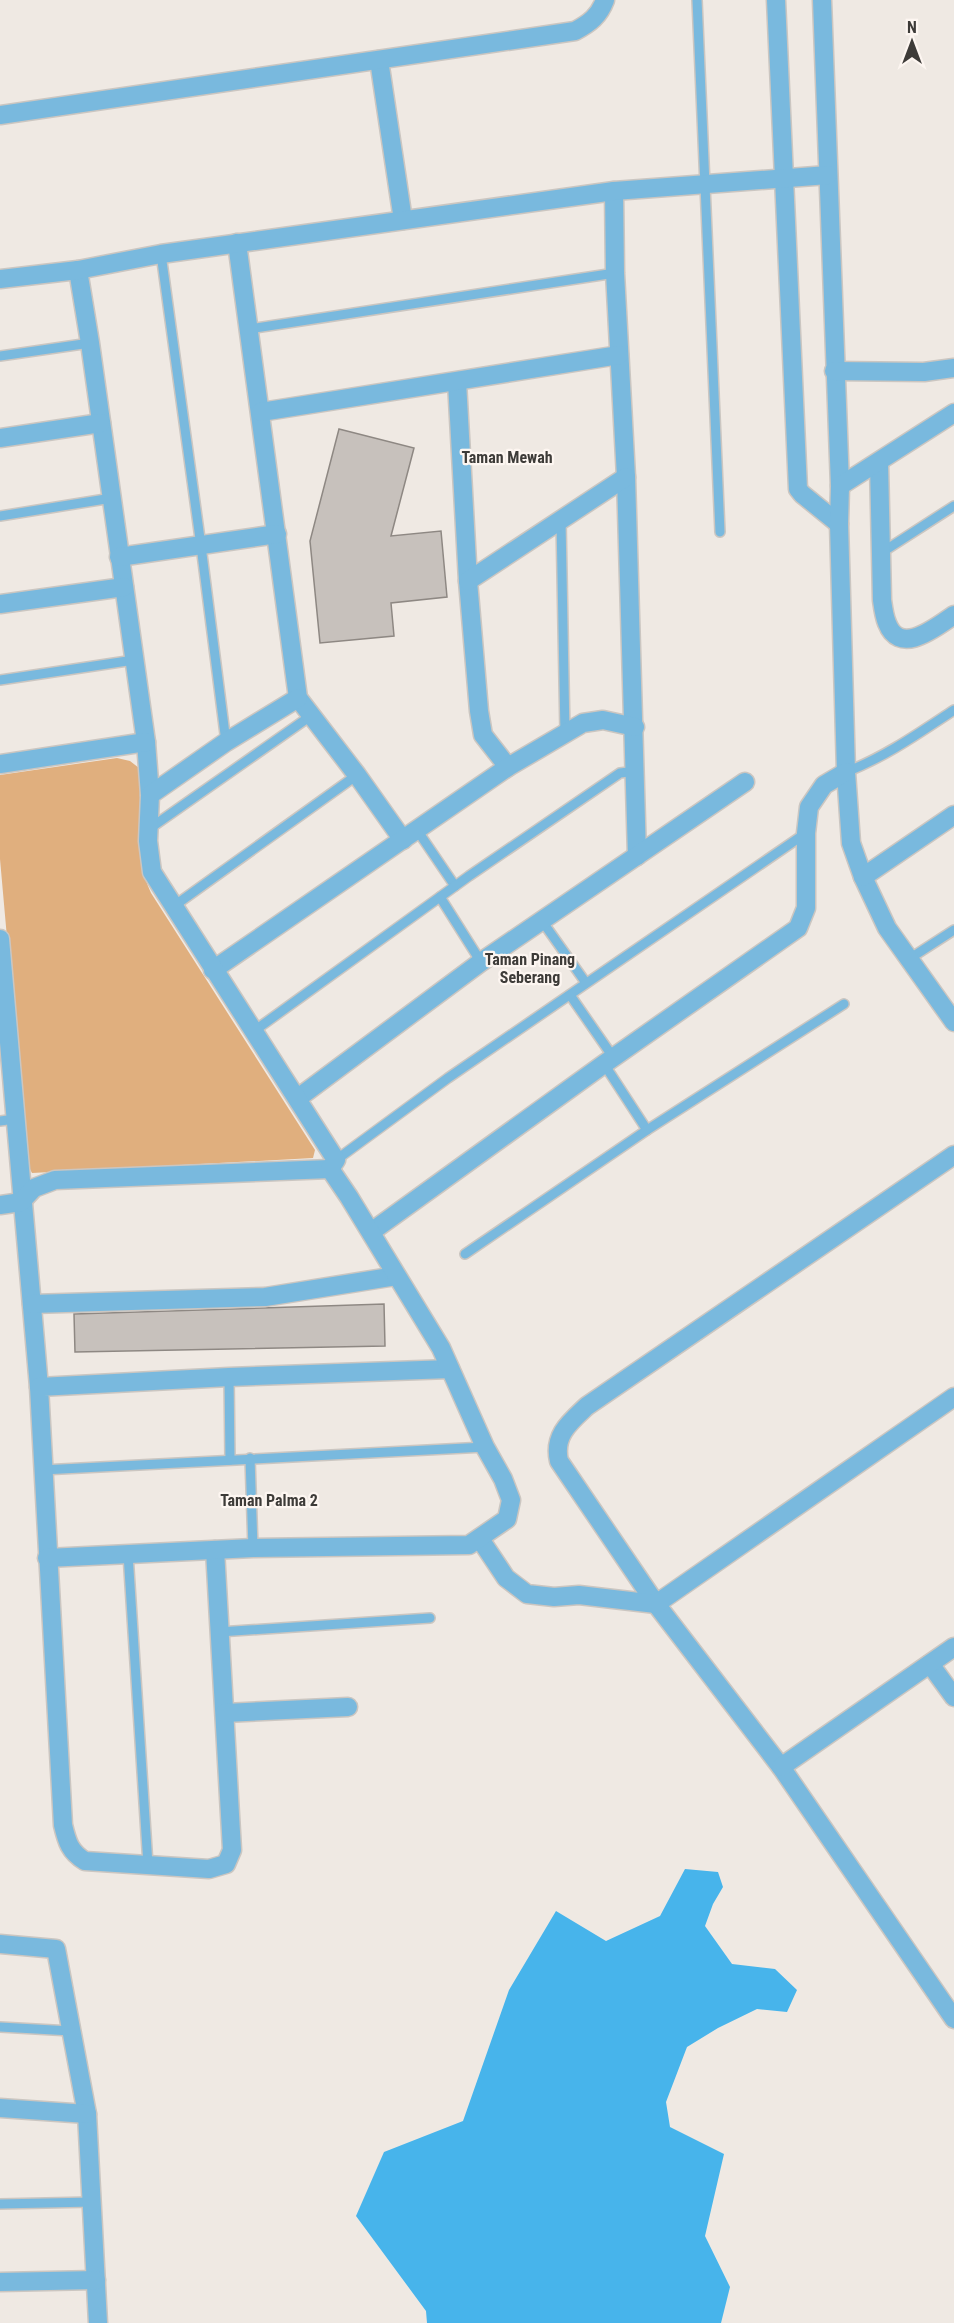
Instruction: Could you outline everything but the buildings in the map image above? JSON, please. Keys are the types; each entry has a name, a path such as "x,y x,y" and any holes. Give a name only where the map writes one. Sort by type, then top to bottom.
{"street":[{"path":"0,115 575,31 590,23 601,11 605,0"},
{"path":"776,0 798,489 838,524"},
{"path":"822,0 840,486 838,524 846,772 851,843 862,877 887,928 954,1022"},
{"path":"379,60 403,220"},
{"path":"0,279 78,270 161,254 614,191 828,175"},
{"path":"614,191 615,273 626,477 637,771 638,856"},
{"path":"237,243 298,698 357,775 410,835"},
{"path":"46,1558 253,1548 469,1545 507,1520 511,1500 441,1348 396,1276 298,1098 213,970 152,872 146,742 78,270"},
{"path":"261,412 619,355"},
{"path":"834,371 924,372 954,368"},
{"path":"457,382 468,581 483,735 508,767"},
{"path":"840,486 954,413"},
{"path":"0,438 101,423"},
{"path":"879,463 882,600 886,622 892,633 904,639 913,639 927,633 954,615"},
{"path":"468,581 626,477"},
{"path":"119,557 276,534"},
{"path":"0,604 124,587"},
{"path":"150,795 226,742 298,698"},
{"path":"213,970 508,767 583,723 603,720 635,727"},
{"path":"0,764 146,742"},
{"path":"371,1232 609,1060 798,928 806,908 808,891 806,833 809,807 824,785 846,772"},
{"path":"298,1098 481,962 745,782"},
{"path":"862,877 954,815"},
{"path":"0,940 7,1120 21,1202 39,1387 46,1558 63,1825 68,1844 75,1854 85,1861 210,1869 226,1864 232,1850 215,1550"},
{"path":"954,1155 587,1406 567,1424 558,1438 557,1451 559,1461 656,1604 781,1767 954,2019"},
{"path":"0,1205 21,1202 34,1188 55,1180 333,1165"},
{"path":"32,1304 264,1297 396,1276"},
{"path":"39,1387 450,1369"},
{"path":"480,1539 507,1578 527,1594 554,1597 579,1595 656,1604 954,1396"},
{"path":"781,1767 954,1647"},
{"path":"930,1664 954,1697"},
{"path":"225,1713 348,1707"},
{"path":"0,1944 56,1949 87,2114 98,2323"},
{"path":"0,2108 87,2114"},
{"path":"0,2282 96,2280"}],"lane":[{"path":"697,0 720,532"},
{"path":"161,254 226,742"},
{"path":"249,329 615,273"},
{"path":"0,356 90,343"},
{"path":"0,516 112,498"},
{"path":"881,553 954,506"},
{"path":"561,520 565,734"},
{"path":"0,680 134,660"},
{"path":"846,772 868,764 895,749 954,710"},
{"path":"149,830 312,716"},
{"path":"254,1032 455,886 620,773 637,771"},
{"path":"174,906 357,775"},
{"path":"333,1165 448,1078 806,833"},
{"path":"410,835 455,886"},
{"path":"440,897 481,962"},
{"path":"542,921 585,983"},
{"path":"909,959 954,930"},
{"path":"570,995 647,1130"},
{"path":"465,1254 647,1130 844,1004"},
{"path":"230,1377 230,1460"},
{"path":"42,1470 485,1447"},
{"path":"250,1458 253,1548"},
{"path":"128,1554 148,1865"},
{"path":"219,1632 430,1618"},
{"path":"0,2027 71,2031"},
{"path":"0,2204 92,2202"}],"shaded area":[{"path":"117,758 130,761 139,768 141,860 151,893 315,1150 313,1158 32,1173 27,1163 0,859 0,775"}],"water":[{"path":"685,1869 718,1872 723,1887 713,1904 705,1926 732,1964 775,1969 797,1990 787,2012 757,2009 718,2028 687,2047 666,2102 670,2127 724,2154 705,2236 730,2287 721,2323 427,2323 426,2311 356,2216 384,2152 463,2121 509,1990 556,1911 606,1941 660,1916"}],"district":[{"name":"Taman Mewah","path":"507,457"},
{"name":"Taman Pinang Seberang","path":"530,968"},
{"name":"Taman Palma 2","path":"269,1500"}]}
